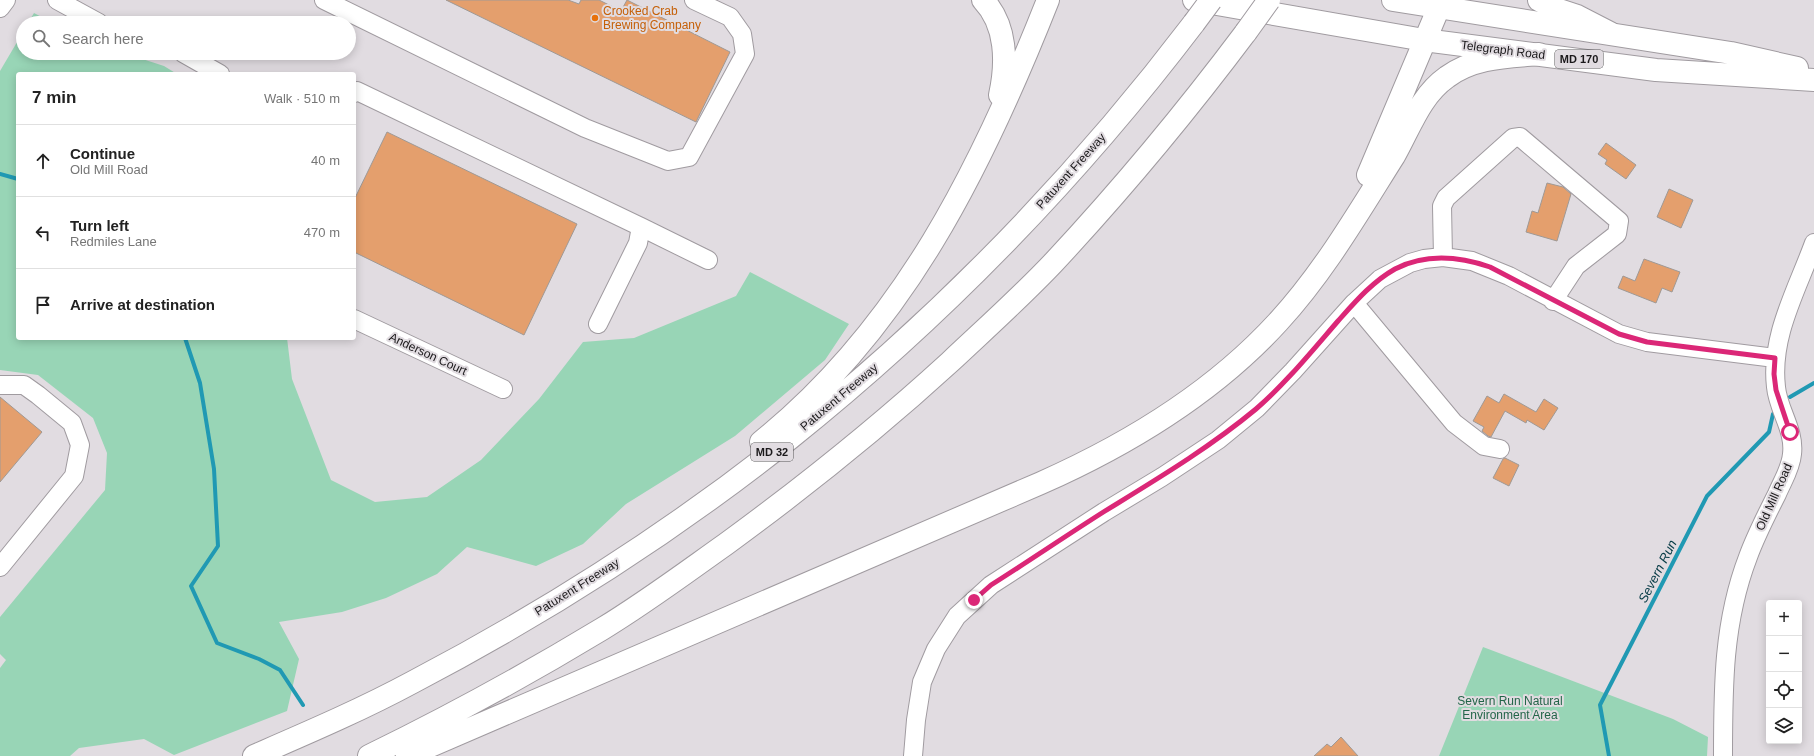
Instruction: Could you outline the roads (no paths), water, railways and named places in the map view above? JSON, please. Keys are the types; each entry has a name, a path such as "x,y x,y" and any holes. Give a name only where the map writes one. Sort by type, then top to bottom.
{"main road":[{"path":"983,0 997,22 1003,40 1005,58 1004,76 985,146"},
{"path":"578,587 647,536 779,427 826,382 868,336 902,291 928,252 950,213 985,146 1024,61 1048,0"},
{"name":"Telegraph Road","path":"1194,0 1424,40 1656,70 1814,80"},
{"name":"Patuxent Freeway","path":"254,756 411,684 490,640 578,587 651,540 783,443 888,354 958,290 1016,231 1074,169 1166,60 1211,0"},
{"path":"369,756 430,726 515,680 605,627 683,575 823,471 913,396 992,323 1052,264 1110,200 1175,124 1269,0"},
{"name":"MD 170","path":"1393,0 1440,4 1732,53 1814,72"},
{"path":"1539,0 1553,8 1577,16 1610,33"},
{"path":"1330,258 1380,148 1440,4"},
{"path":"407,756 1083,464 1164,418 1209,386 1250,351 1307,290 1330,258 1395,154 1420,106 1435,86 1448,76 1467,65 1487,59 1539,54"}],"street":[{"path":"0,8 6,0"},
{"path":"324,0 348,6 585,128 668,161 689,157 746,54 742,34 730,17 694,0"},
{"path":"63,2 87,16"},
{"path":"195,60 216,72"},
{"path":"356,91 708,260"},
{"path":"1442,257 1442,206 1446,198 1513,138 1520,137 1619,221 1617,234 1576,266 1553,300"},
{"path":"598,324 638,243 640,232 639,226"},
{"name":"Old Mill Road","path":"1723,756 1724,667 1727,635 1735,597 1748,557 1784,478 1792,454 1790,432 1776,390 1774,374 1775,358 1788,309 1814,243"},
{"path":"913,756 916,720 922,682 936,649 944,634 957,616 991,585 1218,440 1257,408 1293,371 1354,303 1380,279 1410,262 1442,257 1472,261 1490,267 1619,334 1647,342 1775,358"},
{"path":"1354,303 1454,423 1484,446 1500,450"},
{"name":"Anderson Court","path":"356,320 503,389"},
{"path":"0,385 24,385 38,395 72,423 80,445 74,476 0,567"}],"waterway":[{"path":"0,174 16,178"},
{"path":"186,340 200,383 214,469 218,546 191,586 217,643 259,659 280,670 303,705"},
{"name":"Severn Run","path":"1790,397 1814,383"},
{"name":"Severn Run","path":"1609,756 1600,705 1707,496 1769,432 1773,414"}],"place":[{"name":"Crooked Crab Brewing Company","path":"595,18"}],"park label":[{"name":"Severn Run Natural Environment Area","path":"1510,708"}]}
